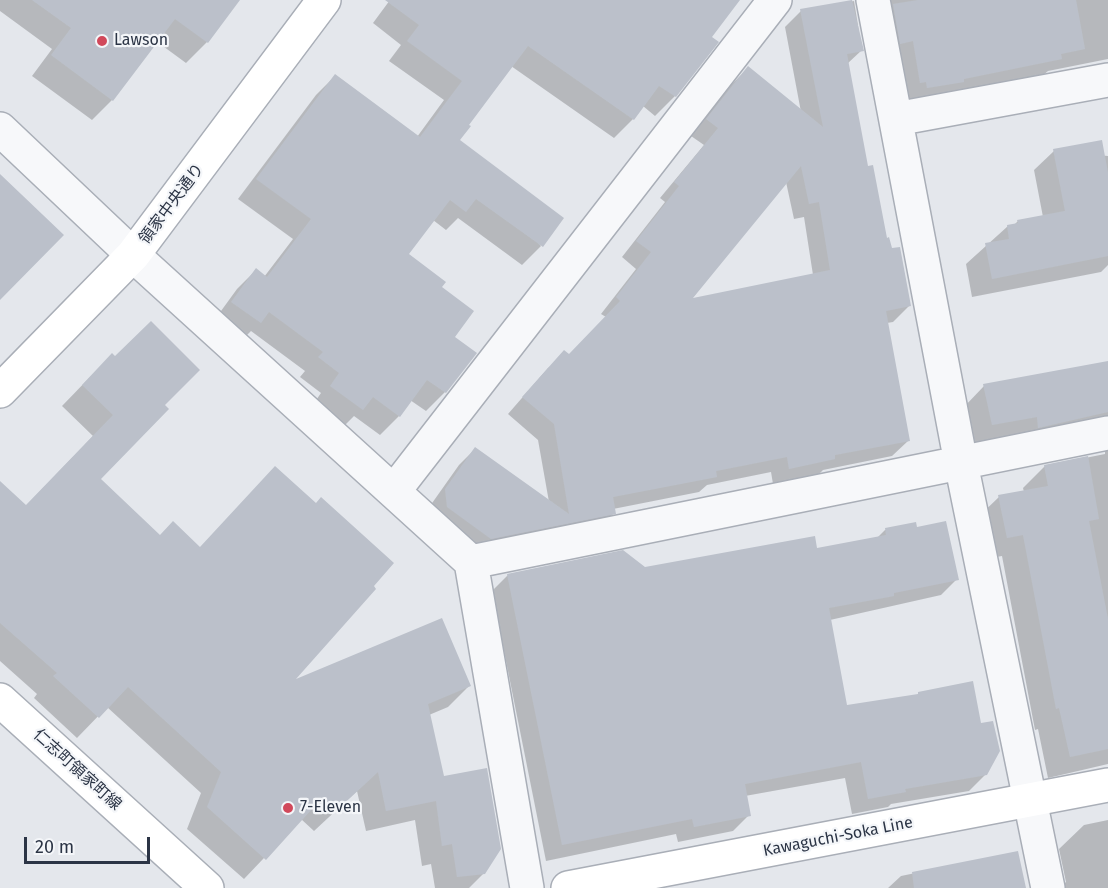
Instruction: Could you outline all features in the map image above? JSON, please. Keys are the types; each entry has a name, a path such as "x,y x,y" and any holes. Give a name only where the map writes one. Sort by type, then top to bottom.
{"street":[{"name":"領家中央通り","path":"0,391 134,255 324,0"},
{"path":"394,491 775,0"},
{"path":"873,0 961,463 1048,888"},
{"path":"896,119 1108,80"},
{"path":"0,129 134,255 471,562 527,888"},
{"path":"471,562 1108,433"},
{"name":"仁志町領家町線","path":"0,700 207,888"},
{"name":"Kawaguchi-Soka Line","path":"568,888 1108,785"}],"building":[{"path":"32,0 240,0 208,43 175,19 113,101 51,55 71,28"},
{"path":"385,0 740,0 712,37 719,42 676,97 659,86 634,120 528,46 460,140 564,218 543,247 476,199 466,212 450,200 409,254 446,282 442,287 474,311 455,337 477,353 446,393 427,380 400,417 373,397 363,410 330,386 339,373 318,357 323,352 269,312 261,323 231,302 256,268 267,277 311,219 256,179 335,74 420,137 462,81 407,41 419,25"},
{"path":"852,0 864,51 847,54 868,166 873,165 887,238 889,237 892,248 900,247 911,306 886,311 910,441 835,455 835,459 789,469 787,457 716,471 717,477 613,497 616,514 491,539 447,507 445,489 475,447 569,514 554,424 522,397 564,350 569,354 620,301 616,297 651,252 636,241 679,186 674,182 718,128 706,119 748,66 823,127 800,9","holes":["801,166 809,204 819,202 830,270 693,298"]},
{"path":"918,0 1076,0 1085,49 1061,54 1062,59 964,79 964,82 927,88 926,82 920,83 913,41 900,44 893,4"},
{"path":"1102,140 1108,173 1108,256 992,279 985,243 1009,239 1007,225 1018,223 1017,220 1065,211 1053,149"},
{"path":"0,174 64,235 0,300"},
{"path":"151,321 200,370 165,405 169,409 101,479 160,535 173,521 200,547 275,466 316,503 321,497 394,563 374,586 376,589 296,679 442,618 471,686 428,704 444,776 487,768 501,849 485,874 457,877 452,844 442,846 436,801 386,811 378,772 336,811 321,799 266,860 207,807 221,772 128,687 99,718 53,676 57,673 0,623 0,481 26,505 113,415 82,385 112,353 115,356"},
{"path":"1108,361 1108,412 1038,428 1037,417 992,425 983,384"},
{"path":"1088,456 1099,519 1089,521 1108,619 1108,749 1070,757 1059,708 1056,709 1023,535 1007,538 998,495 1048,486 1044,465"},
{"path":"946,521 959,580 894,593 894,596 829,608 847,705 918,694 918,692 973,681 981,723 993,721 1000,751 987,775 905,789 906,792 868,799 861,762 745,784 751,816 694,827 692,819 562,845 507,574 623,550 645,567 815,536 817,548 886,535 885,528 916,522 917,527"},
{"path":"1018,851 1026,888 914,888 912,872"}],"place":[{"name":"Lawson","path":"102,41"},
{"name":"7-Eleven","path":"288,808"}]}
